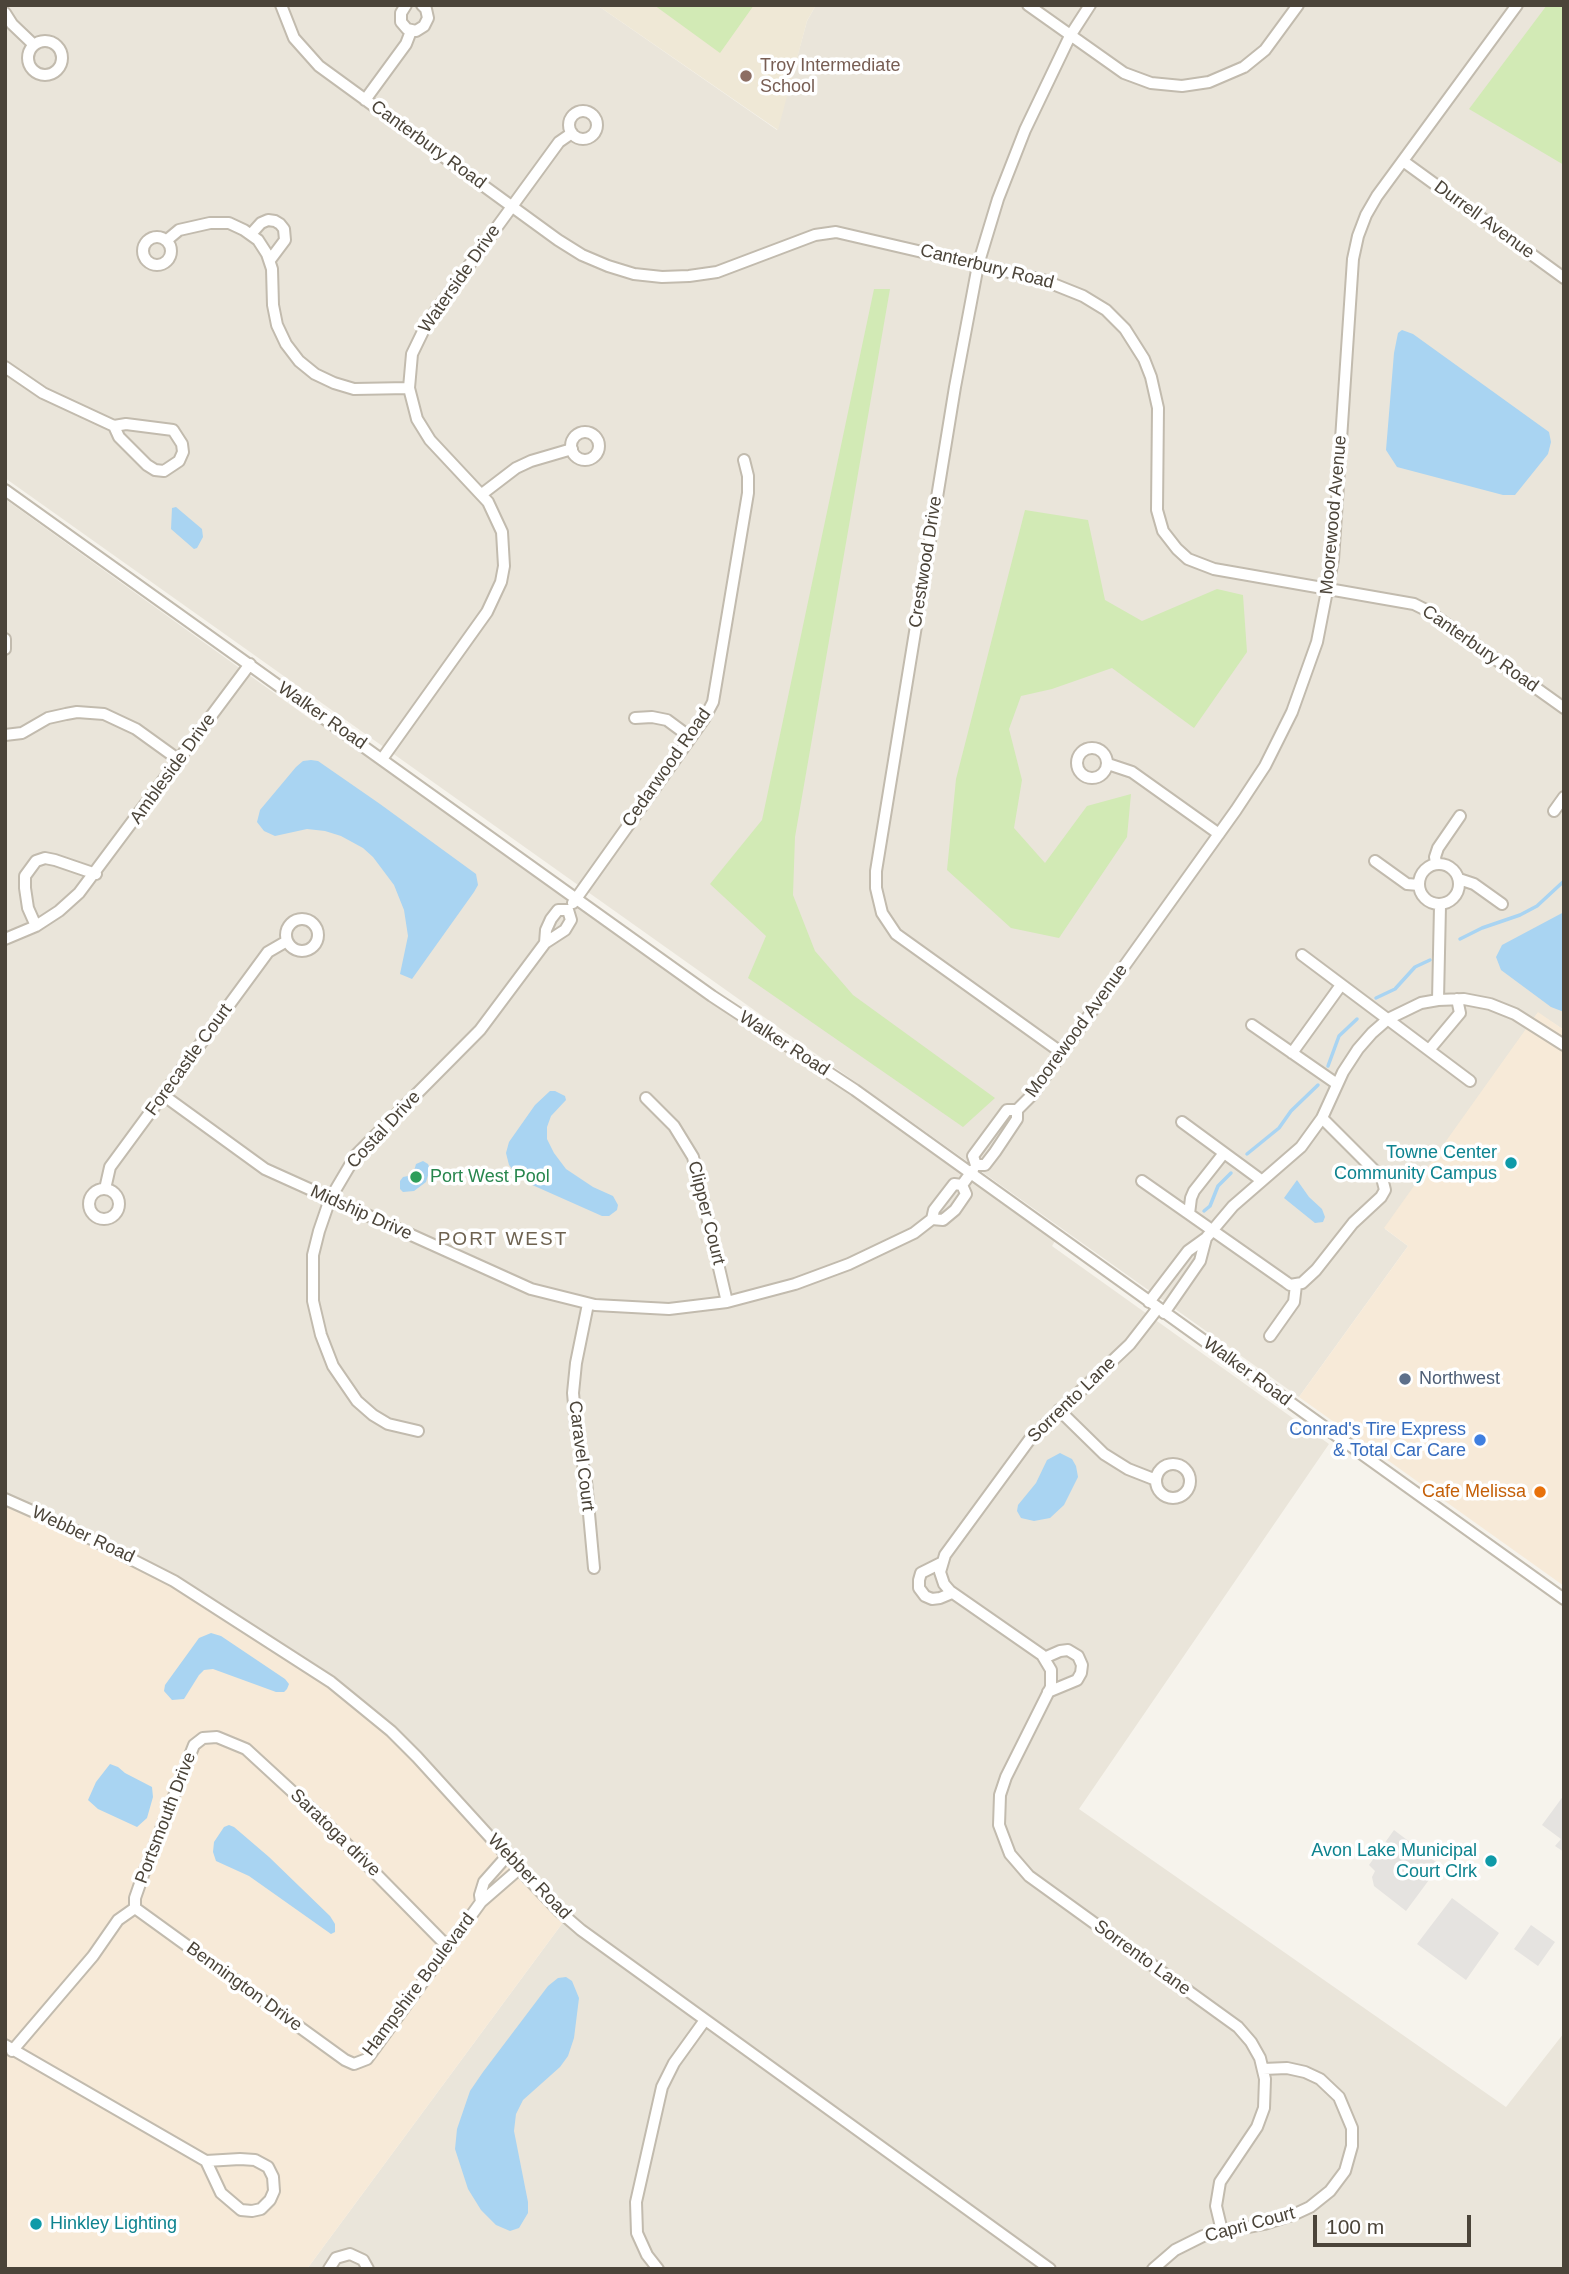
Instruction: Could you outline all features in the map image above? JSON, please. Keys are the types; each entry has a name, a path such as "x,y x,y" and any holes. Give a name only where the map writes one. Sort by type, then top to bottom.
{"street":[{"name":"Canterbury Road","path":"281,5 289,30 304,52 512,207 582,255 608,266 634,274 662,277 716,272 803,239 836,232 1069,289 1106,310 1132,339 1151,377 1158,408 1157,510 1163,531 1188,559 1214,569 1404,602 1429,611 1564,708"},
{"path":"406,5 400,18 404,26 411,30 421,29 427,23 428,14 422,5"},
{"path":"1028,5 1110,65 1137,79 1166,86 1196,85 1232,74 1270,44 1298,5"},
{"name":"Crestwood Drive","path":"1062,1053 896,934 882,913 876,888 957,374 978,265 1012,162 1037,102 1070,36 1090,5"},
{"name":"Moorewood Avenue","path":"973,1169 973,1156 1007,1110 1017,1110 1032,1095 1219,834 1260,773 1292,712 1317,642 1329,589 1355,247 1361,226 1371,206 1517,5"},
{"path":"5,13 12,24 34,45"},
{"path":"365,100 406,44 411,30"},
{"name":"Waterside Drive","path":"382,758 487,612 501,582 504,566 502,533 496,517 482,494 425,433 414,411 409,388 410,362 422,331 559,142 572,133"},
{"name":"Durrell Avenue","path":"1403,161 1564,278"},
{"path":"250,234 268,220 275,221 284,229 285,240 270,260"},
{"path":"167,240 179,230 210,223 229,223 250,234 263,247 270,260 273,305 278,326 286,344 299,361 315,374 354,388 409,388"},
{"path":"5,367 43,393 114,426 126,424 173,430 182,444 183,452 179,461 164,471 155,470 119,437 114,426"},
{"path":"482,494 516,468 572,449"},
{"name":"Cedarwood Road","path":"576,898 708,713 716,695 748,493 744,460"},
{"name":"Walker Road","path":"5,490 733,1011 973,1169 1157,1308 1564,1599"},
{"path":"5,639 5,649"},
{"name":"Ambleside Drive","path":"5,939 36,926 59,911 96,874 250,664"},
{"path":"5,735 22,733 48,718 65,713 104,715 136,729 179,760"},
{"path":"635,718 667,720 690,737"},
{"path":"1108,764 1132,772 1219,834"},
{"path":"1554,811 1564,797"},
{"path":"1436,863 1438,848 1460,816"},
{"path":"36,926 28,908 24,888 25,876 36,861 45,858 55,860 96,874"},
{"path":"1375,861 1407,884 1419,885"},
{"path":"1440,906 1426,897 1419,885 1424,870 1436,863 1449,867 1459,879 1474,884 1502,904"},
{"path":"1440,906 1455,898 1460,887 1459,879"},
{"name":"Costal Drive","path":"568,910 576,898"},
{"path":"1438,1000 1440,906"},
{"name":"Costal Drive","path":"545,943 546,930 551,919 558,910 568,910"},
{"name":"Costal Drive","path":"418,1431 388,1424 365,1409 349,1390 326,1352 313,1301 312,1271 319,1231 330,1199 356,1155 464,1048 512,990 545,943 565,930 571,920 568,910"},
{"name":"Forecastle Court","path":"105,1189 110,1167 268,952 287,940"},
{"path":"1302,956 1470,1081"},
{"path":"1292,1053 1341,985"},
{"path":"1429,1050 1460,1013 1457,999"},
{"path":"1157,1308 1188,1251 1209,1234 1261,1180 1301,1147 1322,1118 1337,1084 1358,1049 1388,1019 1404,1010 1438,1000 1457,999 1490,1004 1515,1014 1564,1045"},
{"path":"1252,1025 1337,1084"},
{"name":"Midship Drive","path":"163,1095 254,1162 531,1289 588,1304 659,1310 727,1302 795,1284 902,1240 932,1219 943,1220 955,1210 966,1194 962,1185"},
{"name":"Clipper Court","path":"646,1098 674,1126 693,1157 727,1302"},
{"path":"1142,1181 1189,1214 1209,1234 1286,1282 1296,1285 1308,1279 1353,1223 1385,1190 1382,1178 1322,1118"},
{"path":"1182,1122 1261,1180"},
{"path":"1189,1214 1191,1198 1195,1191 1224,1153"},
{"name":"Midship Drive","path":"962,1185 973,1169"},
{"name":"Midship Drive","path":"932,1219 934,1210 954,1184 962,1185"},
{"path":"1157,1308 1200,1261 1209,1234"},
{"path":"1270,1336 1294,1302 1296,1285"},
{"name":"Caravel Court","path":"588,1304 576,1363 573,1401 586,1481 594,1568"},
{"name":"Sorrento Lane","path":"952,1593 932,1599 925,1596 920,1590 919,1580 922,1573 941,1563 1030,1439 1130,1344 1157,1308"},
{"path":"1059,1410 1104,1454 1128,1469 1156,1480"},
{"name":"Webber Road","path":"5,1499 68,1527 174,1581 331,1682 373,1715 408,1748 519,1869 581,1930 1050,2269"},
{"path":"941,1563 941,1578 952,1593 1045,1658 1052,1676 1048,1692"},
{"path":"1045,1658 1068,1650 1078,1656 1082,1665 1077,1680 1048,1692"},
{"name":"Sorrento Lane","path":"1048,1692 1006,1777 1000,1796 999,1825 1010,1854 1029,1876 1238,2027 1256,2050 1263,2069 1266,2089 1261,2118 1218,2188 1216,2206 1222,2231"},
{"name":"Portsmouth Drive","path":"135,1908 135,1898 143,1875 194,1745 210,1737"},
{"name":"Saratoga drive","path":"210,1737 217,1737 246,1749 320,1817 448,1947"},
{"name":"Hampshire Boulevard","path":"481,1902 484,1882 508,1856"},
{"name":"Hampshire Boulevard","path":"354,2064 367,2059 481,1902 519,1869"},
{"path":"135,1908 118,1920 93,1956 9,2048 206,2161 240,2159 255,2161 268,2167 273,2177 274,2191 270,2200 261,2209 241,2210 221,2193 206,2161"},
{"name":"Bennington Drive","path":"135,1908 354,2064"},
{"path":"658,2269 647,2255 637,2233 636,2202 662,2087 674,2063 705,2020"},
{"name":"Capri Court","path":"1153,2269 1189,2242 1222,2231 1264,2224 1310,2207 1336,2185 1345,2171 1351,2155 1352,2137 1343,2104 1333,2091 1304,2072 1287,2068 1263,2069"},
{"path":"329,2269 336,2258 350,2254 359,2257 368,2269"},
{"path":"1028,2269 1036,2258"}],"shaded area":[{"path":"5,5 597,5 777,130 807,21 816,5 1564,5 1564,1030 1538,1013 1385,1229 1408,1246 1299,1397 5,478"},
{"name":"Troy Intermediate School","path":"597,5 816,5 807,21 778,130"},
{"path":"5,499 313,721 320,714 1058,1236 1052,1246 1329,1444 1079,1809 1506,2107 1564,2033 1564,2269 1060,2269 579,1921 537,1882 402,1734 341,1683 183,1579 5,1493"},
{"path":"1538,1012 1564,1030 1564,1586 1299,1397 1408,1246 1384,1228"},
{"path":"5,1503 153,1573 325,1683 378,1725 406,1752 564,1921 307,2269 5,2269"},
{"path":"1564,1795 1564,1852 1555,1846 1561,1839 1542,1825"},
{"path":"1394,1830 1440,1865 1406,1911 1374,1886 1372,1877 1375,1871 1369,1865"},
{"path":"1452,1898 1499,1933 1466,1980 1417,1944"},
{"path":"564,1921 1041,2269 307,2269"},
{"path":"1531,1925 1555,1942 1538,1966 1514,1949"}],"green space":[{"path":"654,5 754,5 720,53"},
{"path":"1547,5 1564,5 1564,165 1469,109"},
{"path":"874,289 890,289 795,837 793,895 815,951 853,995 995,1098 963,1127 748,978 766,936 710,884 762,820"},
{"path":"1025,510 1088,520 1105,600 1142,621 1217,589 1243,595 1247,652 1194,728 1112,668 1052,689 1021,696 1009,729 1022,780 1014,828 1045,863 1087,806 1131,794 1127,837 1059,938 1011,928 947,870 956,779"}],"water":[{"path":"1402,330 1413,334 1549,432 1551,442 1548,454 1515,495 1503,495 1397,467 1386,450 1394,353 1398,333"},
{"path":"176,507 202,529 203,537 197,548 194,549 171,529 172,508"},
{"path":"303,761 318,761 476,874 478,885 474,892 412,979 400,974 408,936 404,910 394,885 373,857 341,836 325,831 307,829 275,836 264,831 257,822 260,810 296,767"},
{"path":"1564,912 1564,1012 1551,1007 1501,970 1496,957 1502,945"},
{"path":"550,1091 565,1096 566,1100 551,1116 547,1139 566,1169 593,1187 613,1196 618,1205 617,1210 609,1216 602,1216 530,1184 509,1165 506,1153 509,1142 535,1105"},
{"name":"Port West Pool","path":"423,1161 430,1169 426,1182 414,1191 403,1192 400,1189 400,1181 403,1177 413,1175 416,1164"},
{"path":"1297,1180 1322,1209 1325,1217 1323,1222 1315,1223 1284,1198"},
{"path":"1060,1453 1072,1459 1078,1477 1064,1505 1050,1518 1034,1521 1021,1518 1017,1511 1018,1505 1036,1483 1047,1460"},
{"path":"211,1633 221,1636 285,1679 289,1684 287,1689 284,1692 276,1692 213,1669 204,1670 199,1675 184,1699 172,1700 164,1691 165,1685 199,1638"},
{"path":"110,1764 152,1787 153,1797 147,1818 137,1827 98,1809 88,1800 96,1782"},
{"path":"229,1825 269,1857 330,1916 335,1924 335,1932 331,1934 249,1876 216,1861 214,1842 224,1827"},
{"path":"566,1977 572,1981 579,1998 574,2038 568,2056 560,2067 523,2100 516,2114 514,2131 528,2213 519,2228 510,2231 496,2225 481,2210 468,2189 455,2149 457,2129 470,2091 483,2072 548,1986 558,1978"}],"waterway":[{"path":"1460,939 1537,906 1564,881"},
{"path":"1376,998 1395,989 1415,967 1430,960"},
{"path":"1328,1066 1339,1036 1357,1019"},
{"path":"1247,1154 1279,1128 1291,1111 1318,1085"},
{"path":"1204,1211 1210,1206 1218,1186 1231,1173"}],"place":[{"name":"Troy Intermediate School","path":"746,76"},
{"name":"Towne Center Community Campus","path":"1511,1163"},
{"name":"Port West Pool","path":"416,1177"},
{"name":"Northwest","path":"1405,1379"},
{"name":"Conrad's Tire Express & Total Car Care","path":"1480,1440"},
{"name":"Cafe Melissa","path":"1540,1492"},
{"name":"Avon Lake Municipal Court Clrk","path":"1491,1861"},
{"name":"Hinkley Lighting","path":"36,2224"}],"district":[{"name":"PORT WEST","path":"503,1240"}]}
